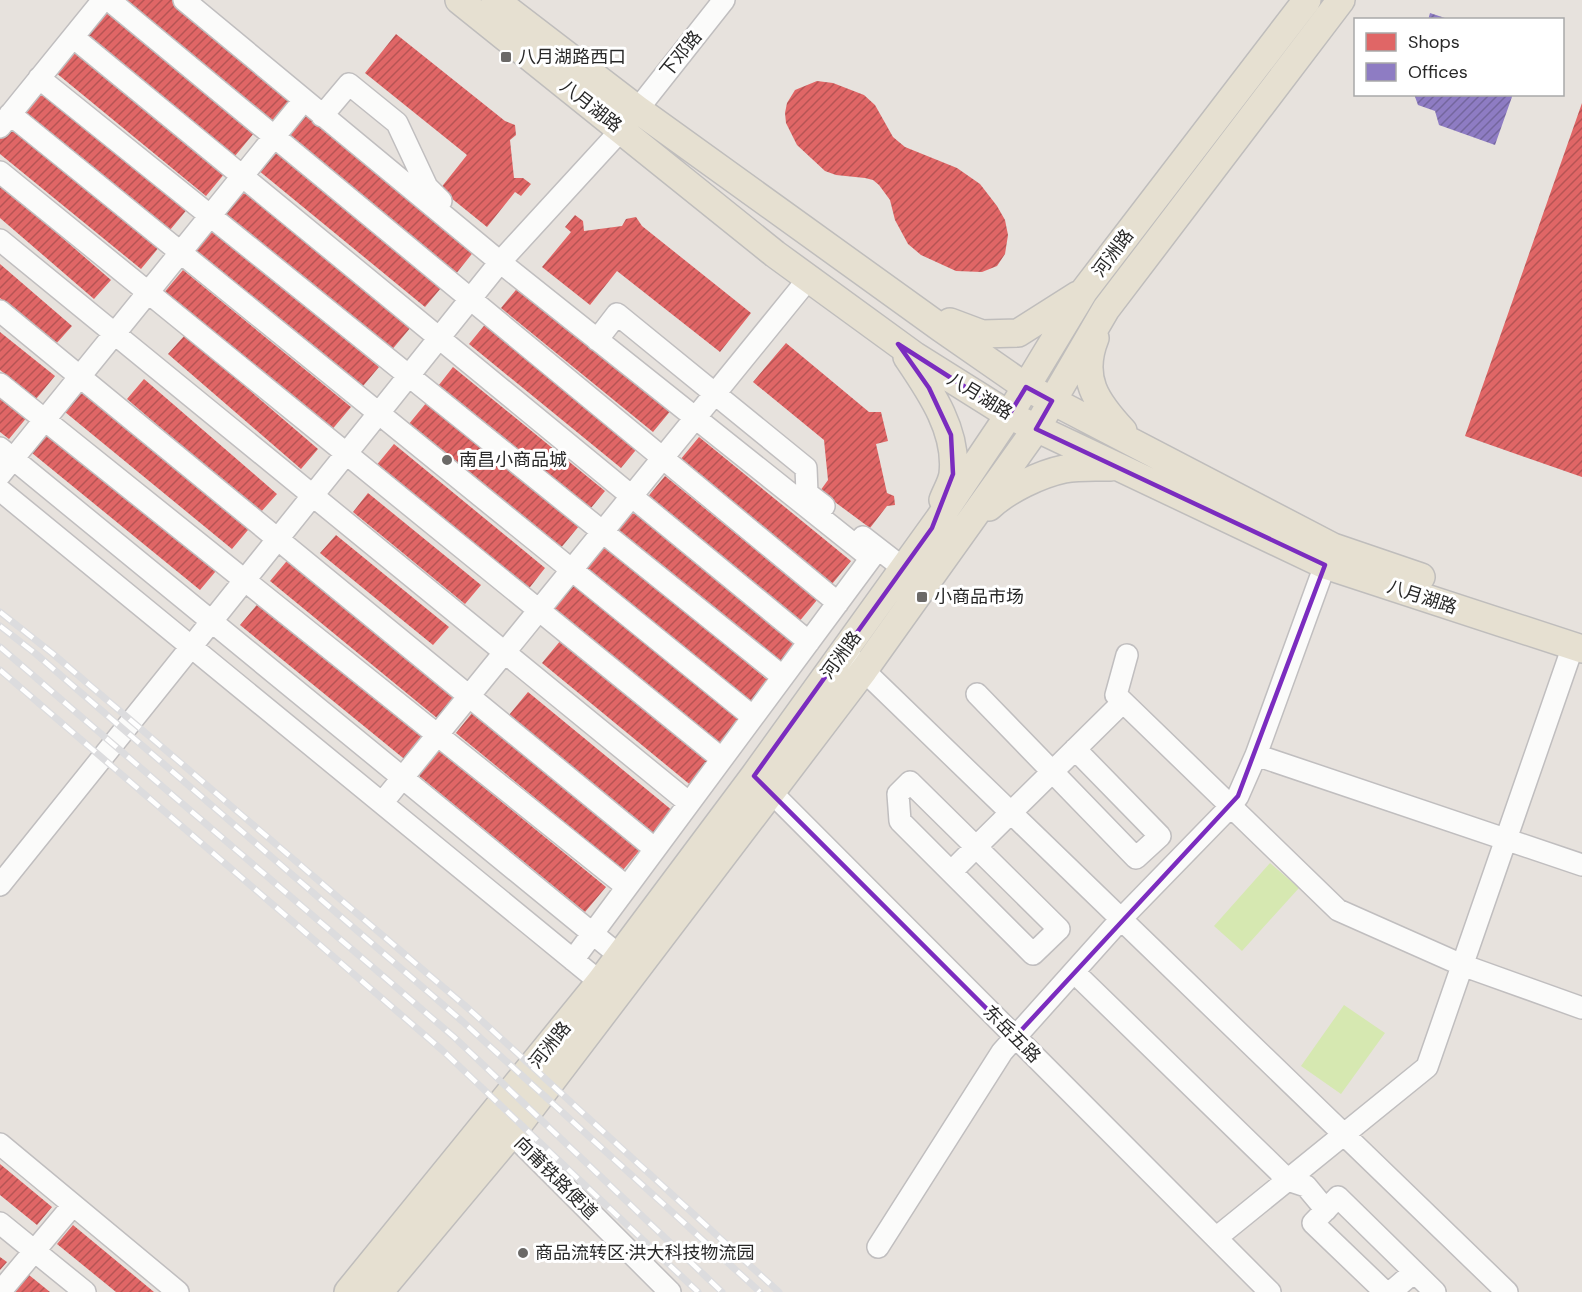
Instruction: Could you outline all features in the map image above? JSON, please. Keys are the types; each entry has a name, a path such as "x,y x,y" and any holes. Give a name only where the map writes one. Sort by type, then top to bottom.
{"main road":[{"name":"八月湖路","path":"459,0 578,97 629,119 914,309 1026,387 1333,547 1579,642"},
{"name":"八月湖路","path":"495,0 776,254 898,344 1009,415 1325,565 1579,642"},
{"name":"河洲路","path":"348,1292 502,1124 620,956 763,785 844,651 1009,415 1084,291 1307,0"},
{"path":"379,1292 502,1124 763,785 864,670 1036,429 1106,309 1341,0"},
{"path":"914,309 982,334 1018,333 1084,291"},
{"path":"1106,309 1090,350 1090,386 1102,409 1139,447"},
{"path":"898,344 928,388 951,435 953,474 932,528"},
{"path":"964,529 996,500 1022,484 1064,469 1116,466"}],"street":[{"path":"103,0 5,120 181,252 753,717"},
{"path":"110,0 838,603"},
{"path":"184,0 500,262 871,558 573,960"},
{"name":"下邓路","path":"0,885 500,262 629,119 724,0"},
{"path":"73,37 809,642"},
{"path":"39,78 783,677"},
{"path":"322,116 349,84 398,123 428,187 500,262"},
{"path":"0,475 7,453 45,420 304,100"},
{"path":"0,172 722,759"},
{"path":"0,240 689,803"},
{"path":"382,803 809,278"},
{"path":"0,311 655,849"},
{"path":"597,340 617,314 806,468 807,493 903,568"},
{"path":"0,384 627,887"},
{"path":"7,453 620,956"},
{"path":"0,490 600,982"},
{"path":"878,1247 1002,1052 1121,919 1231,806 1238,796 1256,755 1325,565"},
{"path":"1216,1238 1427,1067 1506,839 1579,642"},
{"path":"844,651 1508,1292"},
{"path":"1127,655 1116,695 1338,910 1462,965 1582,1008"},
{"path":"977,694 1136,858 1160,836 1075,749"},
{"path":"951,872 1123,702"},
{"path":"1256,755 1582,865"},
{"path":"910,782 976,847 1059,929 1033,954 900,821 898,794 910,782"},
{"name":"东岳五路","path":"763,785 1270,1292"},
{"path":"1074,972 1288,1180 1306,1186 1326,1210"},
{"name":"向莆铁路便道","path":"502,1124 670,1292"},
{"path":"0,1144 178,1292"},
{"path":"1384,1292 1313,1223 1338,1197 1435,1292"},
{"path":"0,1292 73,1205"},
{"path":"0,1223 85,1292"},
{"path":"1391,1292 1414,1272"}],"highlighted area":[{"path":"898,344 1009,415 1026,387 1052,401 1036,429 1325,565 1238,796 1015,1037 754,776 932,528 953,474 951,435 929,388"}],"green space":[{"path":"1270,863 1299,888 1242,951 1214,926"},
{"path":"1344,1005 1385,1033 1341,1094 1301,1066"}],"building: Shops":[{"path":"124,0 176,0 296,98 275,124"},
{"path":"102,9 254,133 235,156 83,32"},
{"path":"396,34 505,121 515,125 516,135 510,140 514,178 523,178 531,184 521,196 515,192 487,227 440,189 467,155 365,73"},
{"path":"74,49 225,173 206,196 55,72"},
{"path":"817,81 833,83 864,95 875,105 893,137 905,147 957,168 980,184 1005,220 1008,235 1005,254 997,266 982,272 956,271 921,255 908,244 895,220 890,200 879,185 873,180 836,175 825,171 797,145 786,123 787,103 795,90"},
{"path":"37,83 189,207 170,230 18,106"},
{"path":"1582,103 1582,477 1465,436"},
{"path":"308,113 475,250 455,275 287,138"},
{"path":"8,123 160,246 141,269 0,154 0,133"},
{"path":"278,145 446,282 425,307 258,170"},
{"path":"0,184 111,280 94,299 0,218"},
{"path":"244,190 411,327 390,352 223,215"},
{"path":"575,215 583,221 584,231 622,226 626,219 636,217 642,226 751,313 720,352 617,271 590,305 542,267 571,232 565,227"},
{"path":"212,230 379,367 358,392 191,255"},
{"path":"0,264 72,326 55,345 0,298"},
{"path":"183,270 351,407 330,432 162,295"},
{"path":"520,285 672,409 653,432 501,308"},
{"path":"488,321 640,445 621,468 469,344"},
{"path":"0,332 55,376 36,399 0,370"},
{"path":"185,335 318,449 301,469 168,354"},
{"path":"786,343 869,412 881,412 888,441 876,444 887,493 894,496 895,505 887,506 870,528 820,491 828,480 824,440 753,382"},
{"path":"453,367 605,491 586,514 435,390"},
{"path":"144,379 277,494 260,513 127,399"},
{"path":"86,387 253,524 232,549 65,412"},
{"path":"0,393 28,416 9,439 0,432"},
{"path":"427,402 579,526 560,549 408,425"},
{"path":"53,428 221,565 200,590 32,453"},
{"path":"699,437 851,561 832,584 680,460"},
{"path":"394,444 545,568 527,591 375,467"},
{"path":"665,476 817,600 798,623 646,499"},
{"path":"368,493 481,585 465,604 353,512"},
{"path":"632,509 799,646 779,671 611,534"},
{"path":"336,535 449,627 433,645 320,553"},
{"path":"603,545 770,682 749,708 582,570"},
{"path":"291,556 458,693 437,718 270,581"},
{"path":"572,584 740,721 719,747 551,610"},
{"path":"261,600 429,737 408,762 240,625"},
{"path":"561,640 712,764 693,787 542,663"},
{"path":"528,692 679,816 661,839 509,715"},
{"path":"476,708 644,845 623,870 456,733"},
{"path":"438,750 606,887 585,912 418,775"},
{"path":"0,1164 52,1207 37,1225 0,1195"},
{"path":"73,1225 154,1292 116,1292 57,1244"},
{"path":"0,1257 7,1262 0,1270"},
{"path":"29,1275 50,1292 15,1292"}],"building: Offices":[{"path":"1430,13 1445,18 1429,18"},
{"path":"1415,96 1512,96 1495,145 1439,125 1435,111 1418,105"}],"railway":[{"path":"0,612 52,653 470,1010 779,1292"},
{"path":"0,626 36,654 462,1021 760,1292"},
{"path":"0,647 454,1037 722,1292"},
{"path":"0,670 442,1050 698,1292"}],"place":[{"name":"八月湖路西口","path":"506,57"},
{"name":"南昌小商品城","path":"447,460"},
{"name":"小商品市场","path":"922,597"},
{"name":"商品流转区·洪大科技物流园","path":"523,1253"}]}
